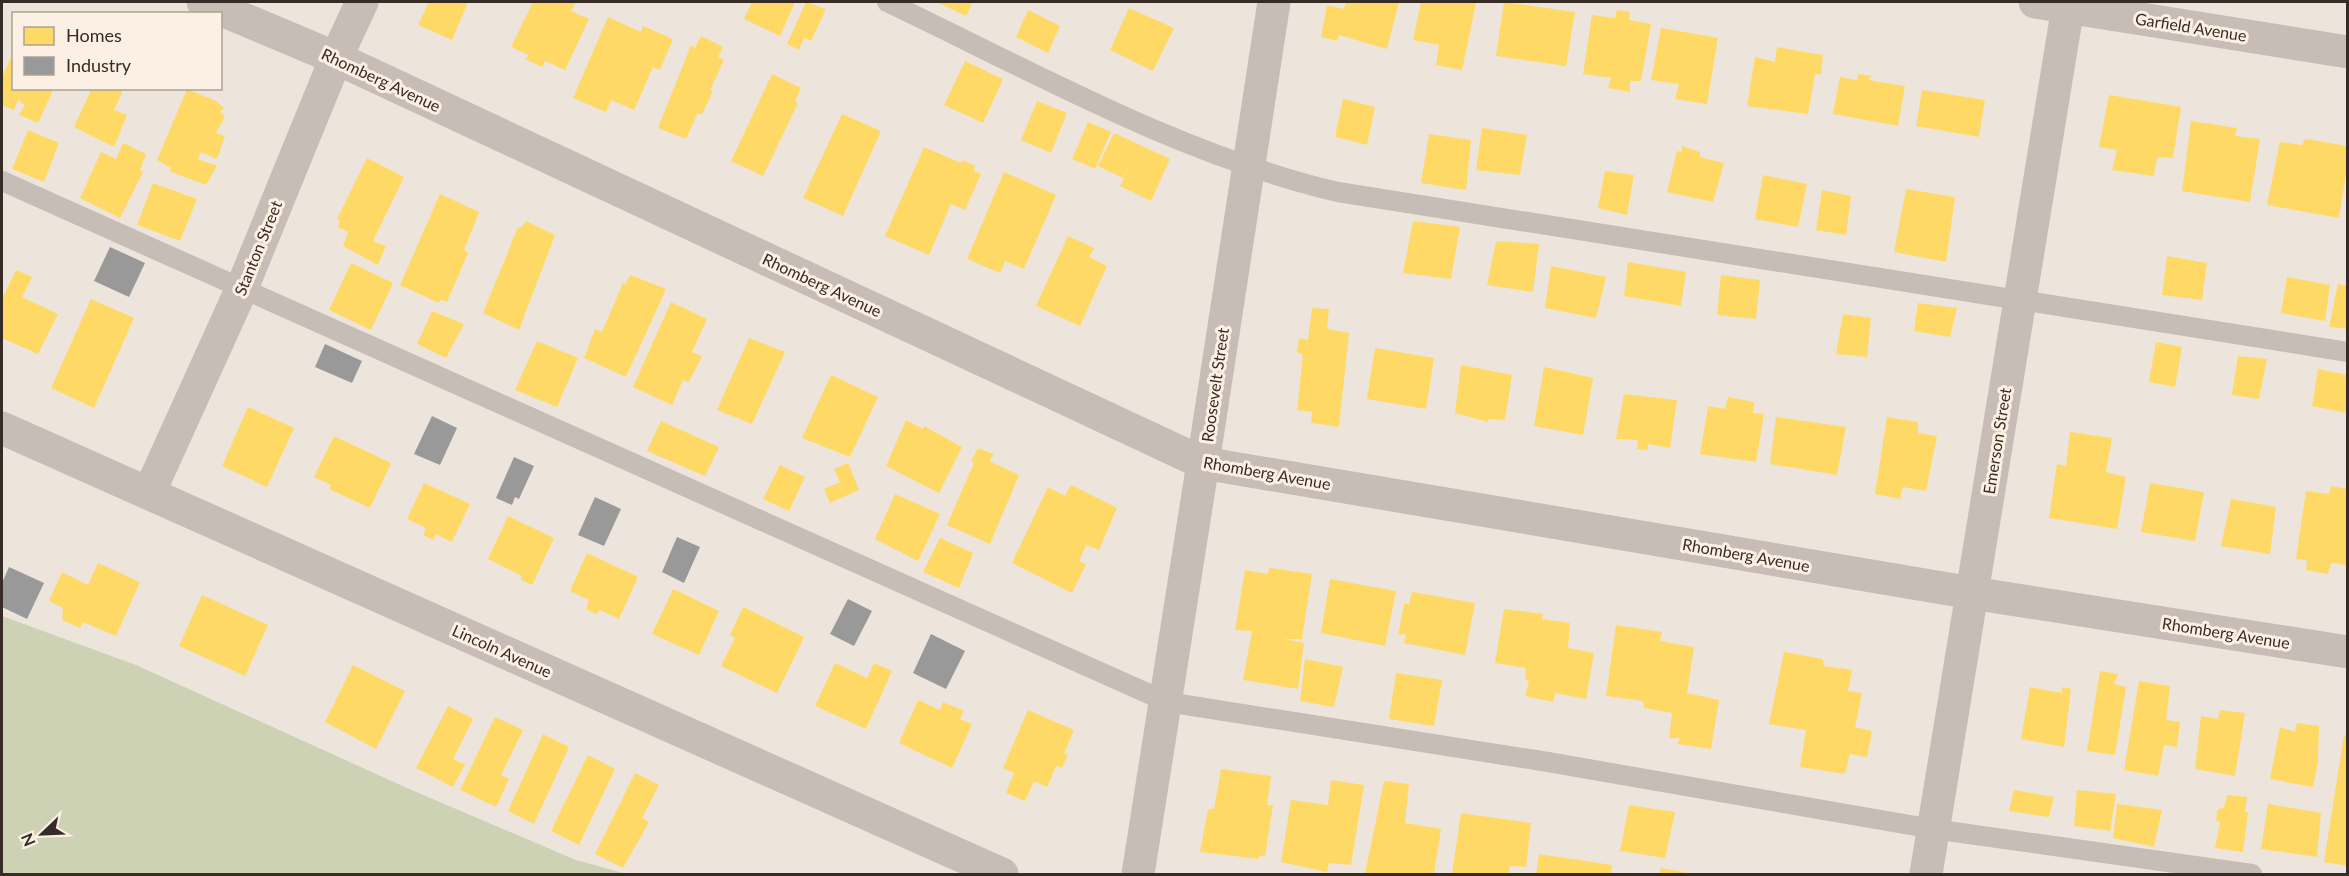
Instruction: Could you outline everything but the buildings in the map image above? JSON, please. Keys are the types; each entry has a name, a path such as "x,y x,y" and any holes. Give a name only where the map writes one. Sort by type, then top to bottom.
{"street":[{"name":"Rhomberg Avenue","path":"202,2 336,58 1203,464 1972,593 2348,651"},
{"name":"Stanton Street","path":"149,493 242,288 336,58 362,2"},
{"name":"Roosevelt Street","path":"1138,874 1167,702 1247,166 1274,2"},
{"name":"Garfield Avenue","path":"2035,2 2348,52"},
{"name":"Emerson Street","path":"1926,874 2068,7"},
{"name":"Lincoln Avenue","path":"2,428 1002,874"}],"lane":[{"path":"887,2 1178,141 1282,179 1338,192 2348,352"},
{"path":"2,181 1167,702 1548,762 1933,829 2252,874"}],"green space":[{"path":"2,616 136,665 407,788 576,860 627,874 2,874"}]}
